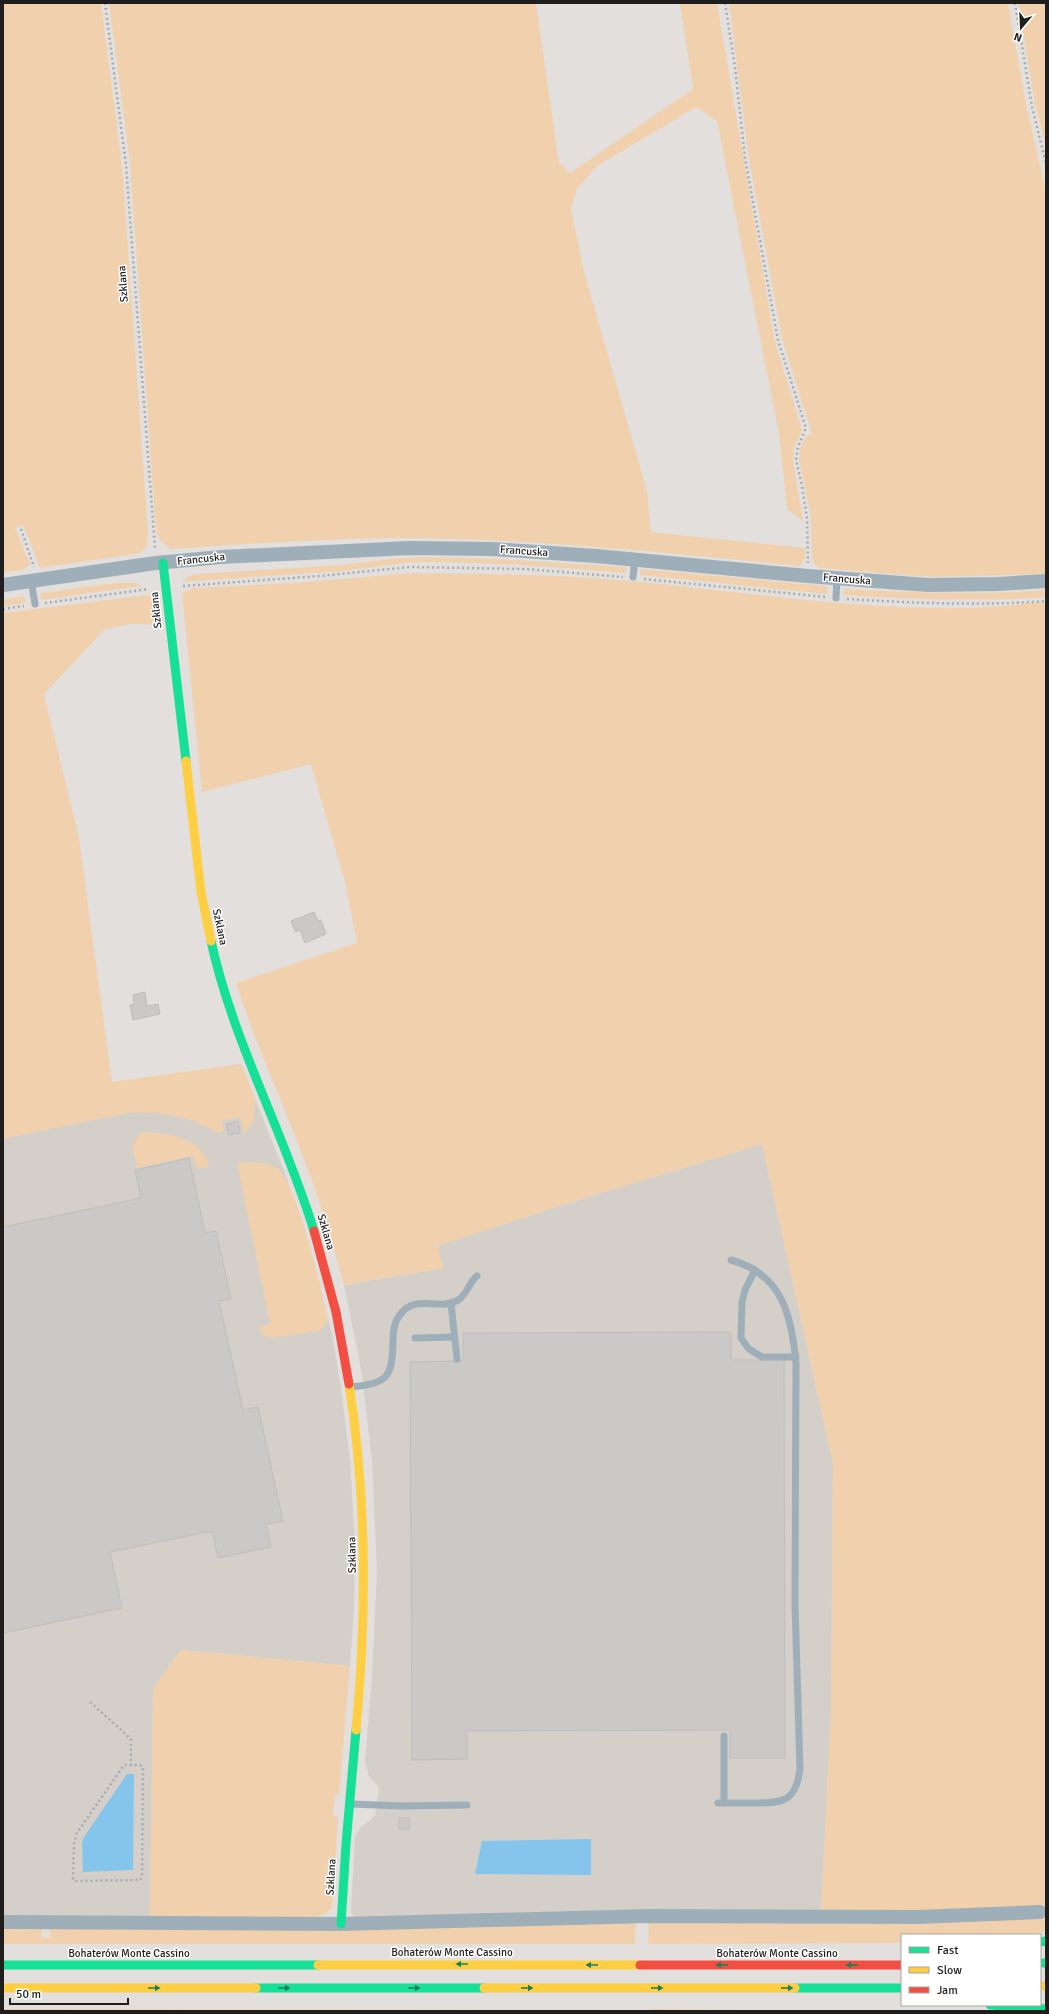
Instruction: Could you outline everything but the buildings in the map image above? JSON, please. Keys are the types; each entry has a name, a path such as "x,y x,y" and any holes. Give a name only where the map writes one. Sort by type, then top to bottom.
{"main road":[{"name":"Szklana","path":"160,563 167,596 200,885 210,940 235,1027 283,1140 315,1235 340,1334 350,1387 360,1462 365,1544 364,1608 340,1924"},
{"name":"Bohaterów Monte Cassino","path":"3,1965 901,1965"},
{"path":"3,1988 901,1988"},
{"path":"812,1988 901,1997"},
{"path":"1004,2006 1046,2009"}],"street":[{"name":"Francuska","path":"3,585 160,563 221,557 409,548 492,549 635,559 808,576 928,584 998,584 1046,581"},
{"path":"3,1922 340,1924 649,1916 918,1917 1040,1912"}],"lane":[{"path":"633,578 635,559"},
{"path":"836,598 837,578"},
{"path":"33,580 34,604"},
{"path":"724,1736 721,1803 777,1803 787,1799 798,1782 800,1769 795,1605 796,1357 794,1336 786,1309 776,1289 755,1270 731,1260"},
{"path":"755,1270 745,1290 742,1302 741,1338 749,1349 762,1357 796,1357"},
{"path":"350,1387 379,1382 388,1373 392,1361 393,1331 402,1312 419,1303 451,1303 463,1295 477,1276"},
{"path":"451,1303 457,1359"},
{"path":"415,1338 454,1336"},
{"path":"348,1804 402,1806 466,1805"}],"path":[{"name":"Szklana","path":"104,3 126,166 160,563"},
{"path":"725,3 735,67 746,158 778,340 806,428 798,447 796,460 807,518 808,576"},
{"path":"1015,3 1032,107 1046,162"},
{"path":"21,529 33,563 33,580"},
{"path":"3,610 34,604 148,589 153,591 155,597 167,596 179,594 180,590 185,586 319,576 409,567 525,570 633,578 836,598 913,603 965,604 1046,600"},
{"path":"90,1702 131,1738 131,1765"},
{"path":"124,1764 131,1765 140,1765 143,1767 142,1877 140,1880 75,1881 73,1878 74,1843 77,1833 124,1764"}],"shaded area":[{"path":"3,3 101,3 122,165 148,534 147,545 141,553 40,568 23,525 15,528 30,564 24,569 3,573"},
{"path":"109,3 536,3 559,163 570,173 693,89 680,3 717,3 775,342 802,430 794,448 793,461 803,521 787,509 779,433 717,121 696,107 597,166 577,189 571,208 584,272 647,491 651,532 805,548 805,558 800,566 702,556 554,544 455,539 346,539 171,549 164,544 156,532 130,163"},
{"path":"729,3 1008,3 1026,105 1046,192 1046,574 930,577 818,568 812,560 811,518 799,460 800,448 807,435 812,434 782,339 749,160"},
{"path":"1018,3 1046,3 1046,148 1035,104"},
{"path":"426,557 496,559 626,567 626,571 624,573 524,565 424,562 393,564 342,571 182,582 186,578 196,574 343,565 390,559"},
{"path":"641,569 826,586 828,591 827,594 640,575"},
{"path":"412,573 520,575 602,579 879,606 973,608 1046,602 1046,1932 1025,1934 901,1934 901,1943 648,1944 649,1921 919,1924 1045,1917 1044,1908 923,1911 821,1910 831,1713 833,1464 762,1144 588,1197 437,1246 444,1268 344,1285 326,1222 310,1175 243,1005 236,983 357,943 345,882 311,764 202,792 182,593 193,588 294,583"},
{"path":"115,583 136,583 142,586 41,600 41,593"},
{"path":"845,589 946,593 996,593 1046,590 1046,597 970,600 894,598 843,595"},
{"path":"148,595 156,603 161,625 132,624 105,629 44,694 79,838 112,1082 241,1064 257,1102 255,1103 254,1121 244,1134 240,1117 222,1121 224,1131 218,1133 196,1122 174,1116 151,1113 127,1113 3,1139 3,613"},
{"path":"23,596 26,601 25,603 3,606 3,600"},
{"path":"241,1064 287,1178 332,1334 341,1388 350,1460 355,1543 354,1607 350,1666 181,1650 153,1689 150,1917 3,1918 3,1102"},
{"path":"144,1132 164,1134 184,1139 200,1149 206,1157 209,1166 197,1169 193,1156 137,1168 132,1146 139,1134"},
{"path":"762,1144 833,1464 831,1713 821,1910 354,1917 351,1912 355,1836 361,1827 375,1816 379,1788 369,1776 365,1762 372,1677 377,1571 372,1460 361,1368 344,1285 444,1268 436,1246 588,1197"},
{"path":"250,1162 269,1165 279,1170 294,1196 308,1240 328,1319 324,1327 318,1331 272,1338 264,1336 259,1327 270,1324 237,1163"},
{"path":"181,1650 350,1666 339,1795 335,1795 333,1816 338,1817 332,1907 327,1913 317,1917 150,1917 153,1689"},
{"path":"636,1921 635,1944 3,1944 3,1929 42,1929 42,1938 50,1938 50,1929"},
{"path":"3,2009 635,2010 3,2011"},
{"path":"650,2009 851,2011 650,2011"}],"water":[{"path":"127,1774 134,1774 133,1870 83,1872 82,1844 84,1837"},
{"path":"591,1839 591,1875 475,1874 482,1841"}],"traffic: fast":[{"path":"163,563 186,761"},
{"path":"211,941 232,1015 302,1194 314,1231"},
{"path":"341,1924 356,1730"},
{"path":"1041,1942 1046,1941"},
{"path":"1041,1963 1046,1963"},
{"path":"3,1965 318,1965"},
{"path":"256,1988 484,1988"},
{"path":"795,1988 901,1988"},
{"path":"1004,2006 1046,2009"}],"traffic: slow":[{"path":"186,761 201,892 211,941"},
{"path":"349,1384 359,1470 363,1557 362,1643 356,1730"},
{"path":"318,1965 640,1965"},
{"path":"1041,1986 1046,1986"},
{"path":"3,1988 256,1988"},
{"path":"484,1988 795,1988"}],"traffic: jam":[{"path":"314,1231 336,1312 349,1384"},
{"path":"640,1965 901,1965"}]}
